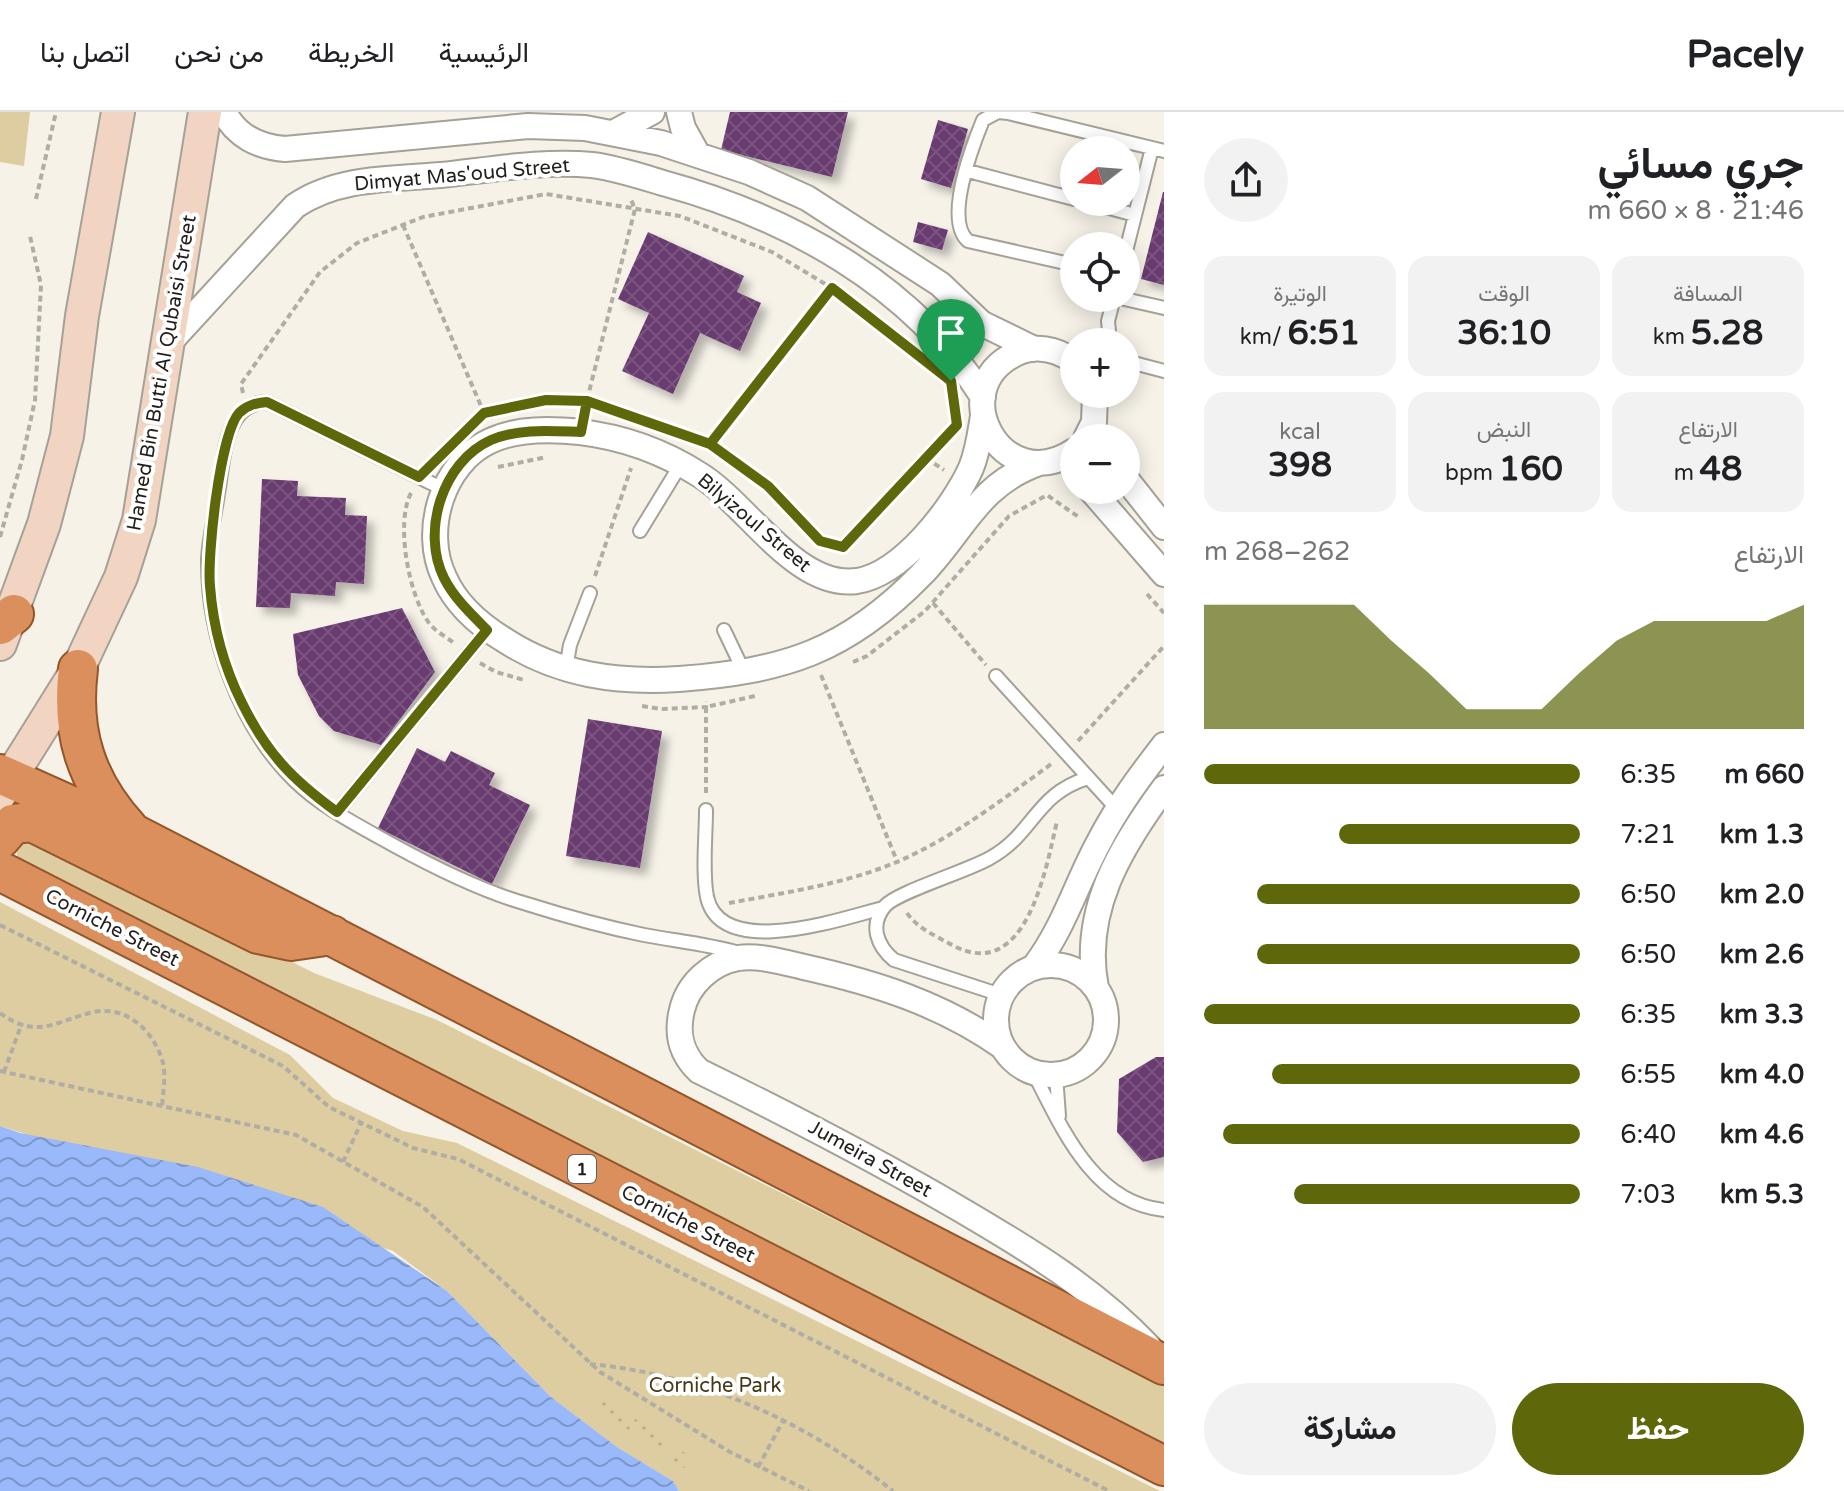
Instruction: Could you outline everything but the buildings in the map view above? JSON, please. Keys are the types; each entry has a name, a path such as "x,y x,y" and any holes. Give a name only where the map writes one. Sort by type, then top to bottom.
{"highway":[{"path":"78,669 75,712 83,760 112,810 134,834"},
{"path":"3,782 134,834 1164,1364"},
{"path":"0,839 13,824 32,822 258,934 291,941 332,935"},
{"name":"Corniche Street","path":"0,871 1164,1466"}],"main road":[{"path":"5,628 44,524 67,436 82,316 118,112"},
{"name":"Hamed Bin Butti Al Qubaisi Street","path":"3,782 78,669 121,577 139,520 205,112"}],"street":[{"name":"Dimyat Mas'oud Street","path":"224,112 238,131 268,147 528,126 613,133 698,155 807,198 940,284 981,323 1034,349 1060,353"},
{"path":"613,133 652,112"},
{"path":"679,112 683,128 698,155"},
{"path":"356,142 348,158 356,183"},
{"name":"Dimyat Mas'oud Street","path":"169,343 295,206 320,191 356,183 565,164 594,165 715,197 783,225 861,272 941,340 983,406 990,435 1003,450 1020,460 1044,463"},
{"name":"Bilyizoul Street","path":"1034,349 1004,360 990,376 970,471 931,527 895,565 868,579 851,582 817,576 799,564 735,501 623,441 581,432 532,430 490,441 466,458 445,490 437,512 435,544 443,576 462,605 487,630 533,658 566,670 650,680 745,674 802,658 864,624 921,575 1000,480 1060,457"},
{"path":"1044,463 1060,469"},
{"path":"1140,497 1164,527"},
{"path":"1103,504 1164,574"},
{"path":"1164,745 1117,809 1098,842 1056,938 1034,967 1018,975 1001,995 996,1016 1003,1047 1018,1065 1044,1074 1085,1064 1103,1039 1104,1007 1096,988 1090,944 1101,898 1135,827 1164,788"},
{"name":"Jumeira Street","path":"1003,1047 955,1016 917,999 851,977 758,958 738,958 716,965 689,992 680,1025 680,1044 687,1060 699,1071 855,1148 1059,1268 1097,1296 1164,1364"},
{"path":"1034,967 1069,967 1096,988"}],"lane":[{"path":"1060,262 968,241 962,236 957,210 983,120 998,112 1158,149 1140,201"},
{"path":"968,171 1060,195"},
{"path":"1140,303 1164,308"},
{"path":"1140,365 1164,371"},
{"path":"247,407 267,402 445,490"},
{"name":"Jumeira Street","path":"247,407 235,420 226,446 208,557 214,617 230,675 258,731 294,780 337,812 424,862 525,904 645,935 758,958"},
{"path":"640,531 676,472"},
{"path":"566,670 570,645 590,593"},
{"path":"337,812 487,630"},
{"path":"724,630 745,674"},
{"path":"996,676 1117,809"},
{"path":"706,810 707,897 711,906 736,928 763,932 824,925 883,908 897,897 997,854 1016,839 1042,805 1064,787 1088,778"},
{"path":"883,908 877,922 877,936 883,950 894,960 1001,995"},
{"path":"1044,1074 1060,1123 1093,1174 1117,1194 1147,1209 1164,1210"},
{"path":"1044,1074 1060,1123"}],"path":[{"path":"36,199 56,112"},
{"path":"581,432 635,209 629,200 636,176"},
{"path":"247,407 241,384 320,272 357,243 423,217 546,194 680,216 772,252 832,288 917,352"},
{"path":"403,225 484,413"},
{"path":"0,537 35,400 41,285 30,236"},
{"path":"710,444 832,288"},
{"path":"515,407 546,400 587,401 710,444 768,486 820,541 843,547 957,425 953,395"},
{"path":"473,424 484,413 500,410"},
{"path":"486,472 529,458 558,456"},
{"path":"622,466 676,472"},
{"path":"590,593 631,468"},
{"path":"844,665 867,656 933,603 1009,516 1047,495 1073,510 1083,522"},
{"path":"1144,590 1164,613"},
{"path":"933,603 996,676"},
{"path":"711,906 800,890 885,866 969,823 1066,754 1164,646"},
{"path":"807,680 832,670"},
{"path":"820,675 897,861"},
{"path":"706,810 706,707 766,694"},
{"path":"885,866 897,897 913,923 968,952 988,954 1011,941 1040,896 1058,816 1018,788"},
{"path":"0,925 283,1066 329,1107 413,1148 458,1159 1109,1491"},
{"path":"0,1013 22,1023 54,1028 95,1012 116,1012 135,1020 153,1038 164,1065 162,1107"},
{"path":"22,1023 2,1071 296,1135 423,1207 496,1272 589,1364 758,1467 809,1491"},
{"path":"343,1162 361,1123"},
{"path":"589,1364 637,1369 714,1390 783,1421 848,1457 893,1491"},
{"path":"758,1467 783,1421"}],"green space":[{"path":"0,112 30,112 24,166 0,162"},
{"path":"33,831 314,973 437,1020 1164,1385 1164,1449 18,862 15,839"},
{"name":"Corniche Park","path":"0,902 290,1055 333,1098 403,1131 457,1143 1160,1491 679,1491 673,1481 617,1447 551,1397 447,1291 393,1251 0,1126"},
{"path":"605,1398 691,1457 684,1468 673,1461 676,1454 662,1445 657,1451 648,1445 652,1439 635,1427 631,1432 598,1408"}],"water":[{"path":"0,1126 20,1133 198,1167 323,1207 447,1291 551,1397 617,1447 673,1481 679,1491 0,1491"}],"route":[{"path":"951,381 832,288 710,444 587,401 546,400 484,413 419,477 267,402 247,407 235,420 226,446 208,557 214,617 230,675 242,704 294,780 337,812 487,630 462,605 443,576 435,544 437,512 453,474 466,458 490,441 532,430 581,432 587,401 613,408 710,444 768,486 820,541 843,547 957,425 951,381"}]}
